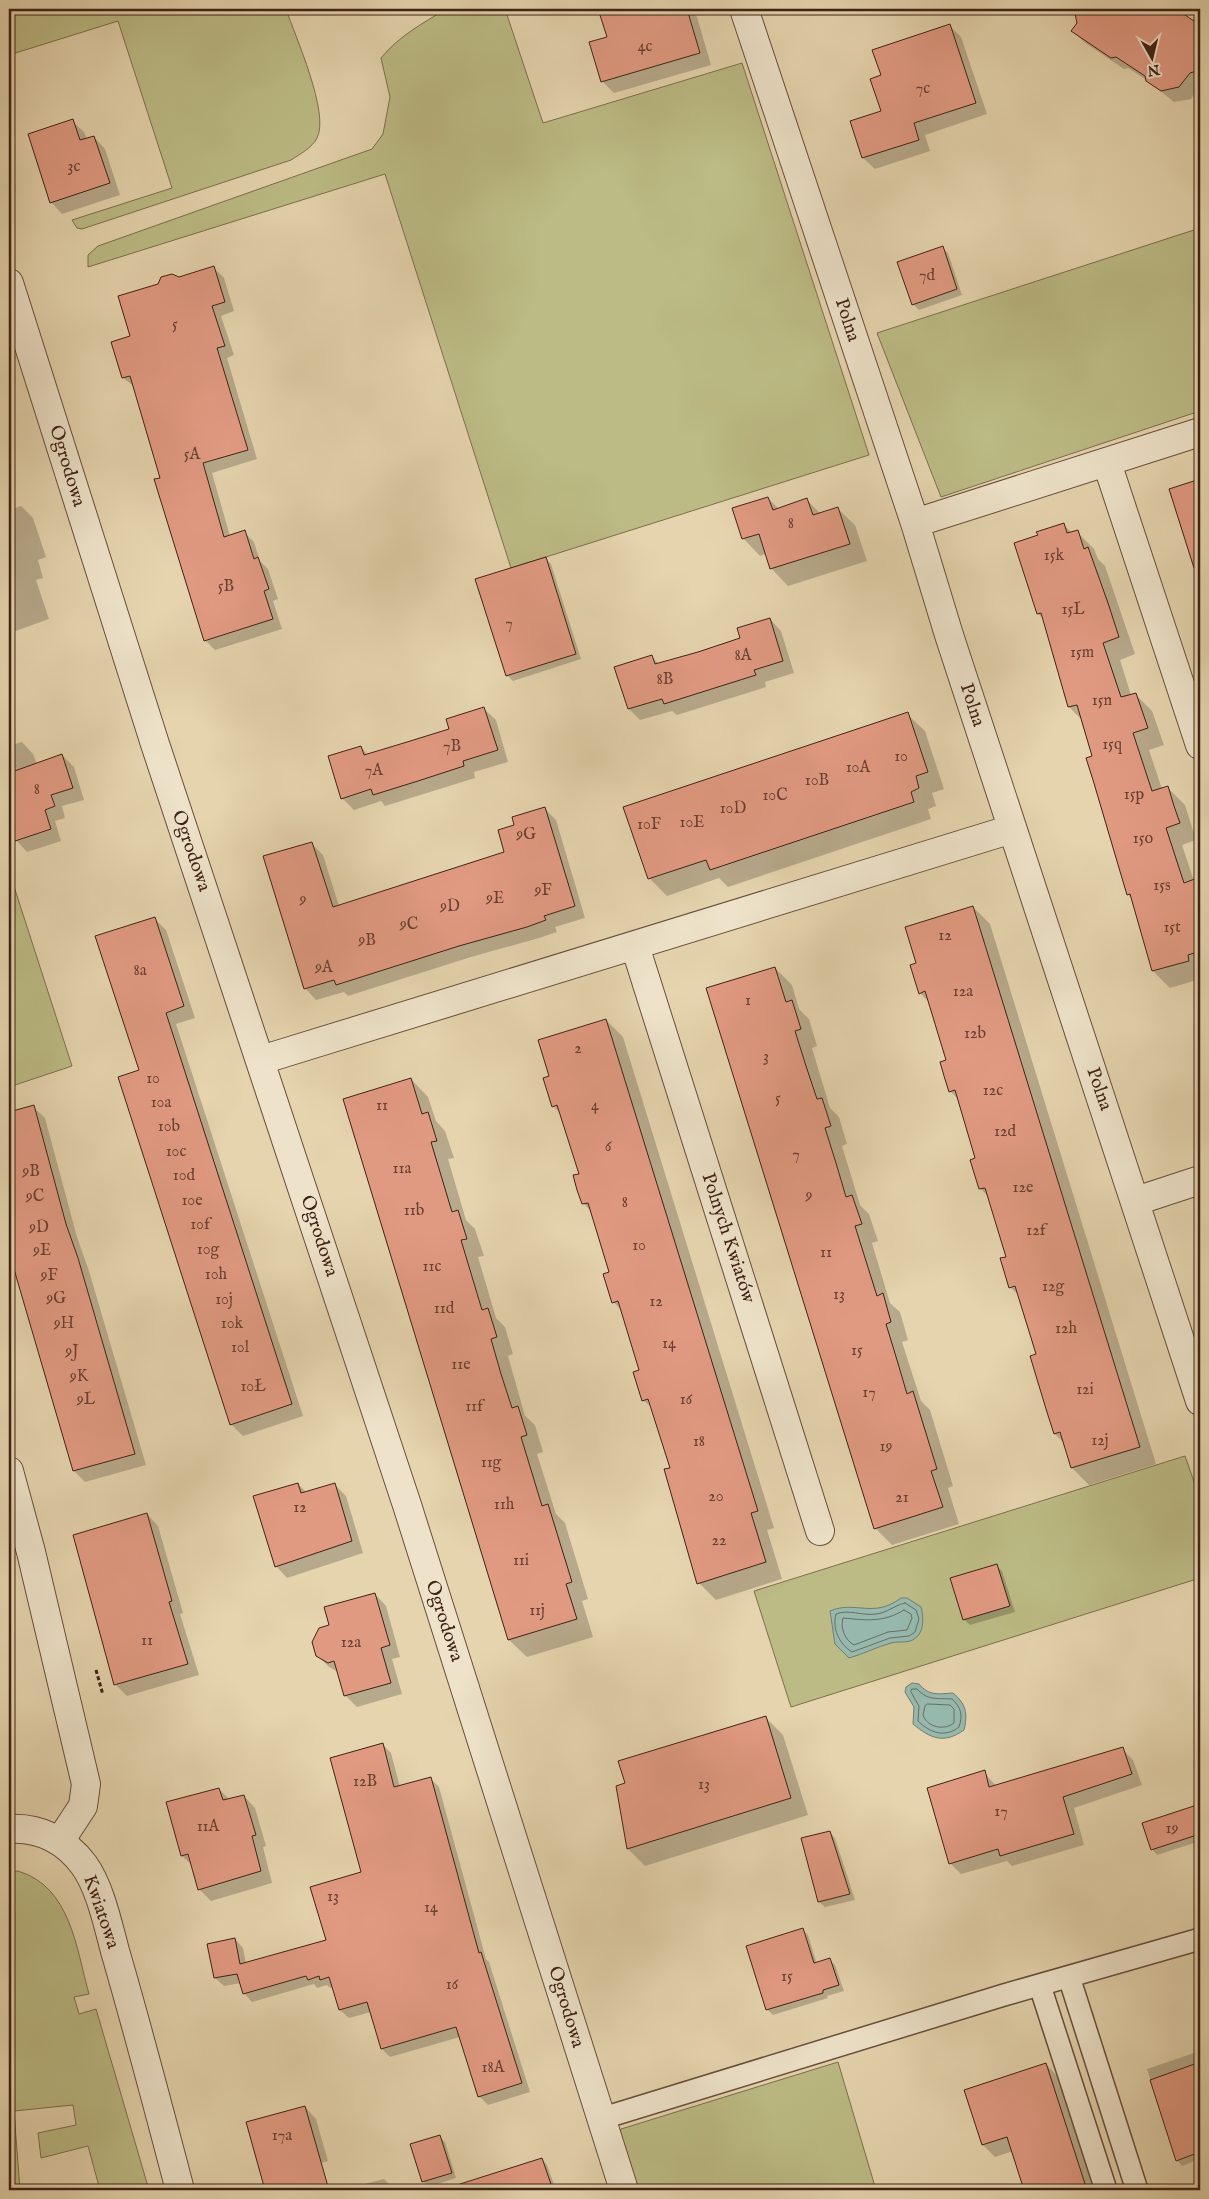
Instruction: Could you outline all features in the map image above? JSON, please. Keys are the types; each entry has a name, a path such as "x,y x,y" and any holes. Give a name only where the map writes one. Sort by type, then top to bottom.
{"street":[{"name":"Polna","path":"744,9 915,524 1012,829 1136,1201 1200,1401"},
{"name":"Ogrodowa","path":"9,283 155,744 261,1060 461,1673 600,2119 624,2190"},
{"path":"915,524 1200,432"},
{"path":"1107,463 1200,745"},
{"path":"261,1060 1012,829"},
{"name":"Polnych Kwiatów","path":"635,946 820,1531"},
{"path":"1136,1201 1200,1180"},
{"path":"9,1471 14,1509 86,1784 83,1806 60,1841 34,1831 9,1829"},
{"name":"Kwiatowa","path":"60,1841 85,1866 99,1897 180,2190"}],"lane":[{"path":"600,2119 1004,1995 1200,1939"},
{"path":"1069,1977 1137,2190"},
{"path":"1040,1986 1106,2190"}],"shaded area":[{"path":"9,9 286,9 315,93 320,126 317,138 309,148 291,160 82,229 77,228 72,220 172,188 118,21 9,55"},
{"path":"446,9 505,9 543,123 742,63 869,455 511,568 385,174 88,267 88,255 98,246 372,149 383,134 390,97 381,58 404,36"},
{"path":"1200,228 1200,411 941,497 877,333"},
{"path":"9,871 72,1066 9,1087"},
{"path":"1185,1456 1200,1499 1200,1578 791,1707 754,1591"},
{"path":"18,1871 36,1879 50,1890 68,1921 75,1939 89,1994 74,1997 79,2014 96,2009 149,2190 100,2190 88,2146 41,2158 38,2133 76,2125 73,2105 14,2111 20,2190 9,2190 9,1872"},
{"path":"838,2062 876,2190 634,2190 616,2138 621,2129"}],"water":[{"path":"901,1598 907,1598 921,1607 923,1616 922,1626 915,1639 908,1642 891,1643 849,1658 835,1644 830,1611 848,1607 882,1607"},
{"path":"912,1683 919,1684 926,1691 934,1693 953,1693 961,1701 965,1709 964,1730 950,1737 938,1738 926,1733 913,1724 914,1707 905,1692 906,1687"}],"building":[{"path":"598,9 644,9 652,14 670,9 687,9 700,53 601,82 589,42 607,37"},
{"path":"1074,9 1176,9 1200,25 1200,70 1190,73 1179,87 1161,91 1146,81 1145,76 1116,57 1111,58 1071,31 1077,23"},
{"path":"950,24 976,103 914,123 919,140 862,158 850,121 881,111 870,79 881,75 872,50"},
{"path":"73,119 80,140 94,136 110,183 50,203 28,134"},
{"path":"943,246 957,289 912,305 897,262"},
{"path":"214,266 225,302 212,306 225,346 217,348 248,450 203,463 224,537 245,530 254,559 258,557 269,589 264,591 273,619 204,641 154,479 160,478 130,376 122,378 111,342 130,336 118,296 158,284 161,277 172,274 179,277"},
{"path":"1200,479 1200,567 1194,568 1169,489"},
{"path":"768,497 773,510 807,498 813,515 838,507 850,544 770,569 759,534 742,539 732,508"},
{"path":"1064,523 1067,533 1078,530 1084,549 1088,547 1108,603 1119,637 1103,643 1121,697 1136,693 1148,728 1133,733 1152,791 1168,786 1180,823 1166,828 1184,883 1200,877 1200,951 1188,955 1189,961 1152,971 1130,894 1127,895 1086,758 1092,756 1077,705 1068,707 1041,613 1037,614 1014,543 1038,535 1036,532"},
{"path":"546,557 576,654 506,676 475,579"},
{"path":"770,618 783,661 754,670 756,675 664,704 662,699 628,709 614,667 652,655 655,664 698,652 740,638 737,628"},
{"path":"484,707 498,750 463,761 464,766 418,781 373,795 371,789 341,799 328,756 361,746 364,755 449,729 446,719"},
{"path":"908,712 928,772 916,776 919,788 911,792 914,802 710,870 706,860 648,879 623,807"},
{"path":"62,754 73,788 51,795 55,806 45,810 51,829 15,841 9,822 9,773"},
{"path":"545,807 575,906 544,916 546,920 527,927 459,946 336,985 334,980 304,989 263,856 312,842 333,907 504,852 498,830 514,825 512,817"},
{"path":"973,906 1140,1447 1071,1468 1060,1432 1054,1434 1046,1409 1030,1356 1036,1354 1015,1286 1009,1288 1000,1258 1006,1257 985,1188 979,1189 970,1160 975,1158 955,1090 949,1092 944,1076 940,1062 946,1060 925,991 919,994 910,965 916,963 905,927"},
{"path":"155,917 184,1006 166,1013 292,1404 230,1425 118,1077 139,1070 95,936"},
{"path":"775,967 786,1002 792,1000 801,1029 795,1031 817,1099 822,1098 831,1126 825,1128 846,1197 852,1195 862,1224 855,1226 877,1296 883,1293 891,1322 886,1324 907,1394 913,1391 937,1469 931,1471 943,1507 874,1529 706,988"},
{"path":"606,1019 758,1511 751,1513 766,1562 697,1584 664,1469 670,1468 648,1399 642,1401 633,1372 639,1370 618,1301 612,1303 603,1274 609,1272 588,1203 582,1204 573,1175 579,1174 557,1105 552,1107 543,1078 549,1076 538,1040"},
{"path":"411,1078 422,1114 428,1112 437,1141 431,1142 452,1212 458,1210 467,1239 461,1240 482,1310 488,1308 497,1337 491,1339 501,1374 512,1408 518,1406 527,1435 521,1437 542,1506 548,1504 572,1582 566,1584 577,1619 508,1640 343,1099"},
{"path":"34,1105 66,1224 78,1258 135,1454 73,1471 9,1252 9,1112"},
{"path":"298,1483 301,1493 335,1483 352,1541 275,1567 253,1496"},
{"path":"147,1513 172,1601 169,1602 188,1664 114,1685 73,1535"},
{"path":"997,1564 1010,1606 963,1620 950,1578"},
{"path":"375,1593 390,1645 381,1648 391,1683 344,1696 334,1661 328,1663 316,1656 312,1642 319,1628 329,1625 324,1607"},
{"path":"766,1716 791,1798 627,1849 616,1786 625,1783 618,1761"},
{"path":"383,1743 394,1787 431,1777 479,1953 481,1952 522,2083 478,2097 456,2027 381,2049 367,2002 339,2010 329,1977 320,1980 319,1976 308,1980 306,1976 243,1994 237,1974 214,1978 207,1944 235,1938 240,1964 326,1940 310,1887 361,1872 330,1758"},
{"path":"1123,1747 1132,1774 1063,1797 1074,1834 1000,1856 998,1849 949,1864 927,1788 985,1770 989,1787"},
{"path":"219,1788 223,1800 244,1795 256,1835 252,1836 261,1871 198,1890 188,1854 181,1856 166,1802"},
{"path":"1200,1804 1200,1834 1151,1850 1142,1823"},
{"path":"830,1831 850,1894 818,1902 801,1838"},
{"path":"803,1928 814,1963 830,1958 839,1985 823,1990 823,1993 766,2010 746,1946"},
{"path":"1200,2062 1200,2152 1176,2161 1150,2080"},
{"path":"1046,2063 1087,2190 1024,2190 1007,2137 982,2145 964,2090"},
{"path":"305,2106 329,2190 265,2190 246,2122"},
{"path":"440,2135 452,2173 422,2182 410,2144"},
{"path":"542,2158 553,2190 461,2190 460,2184"}]}
